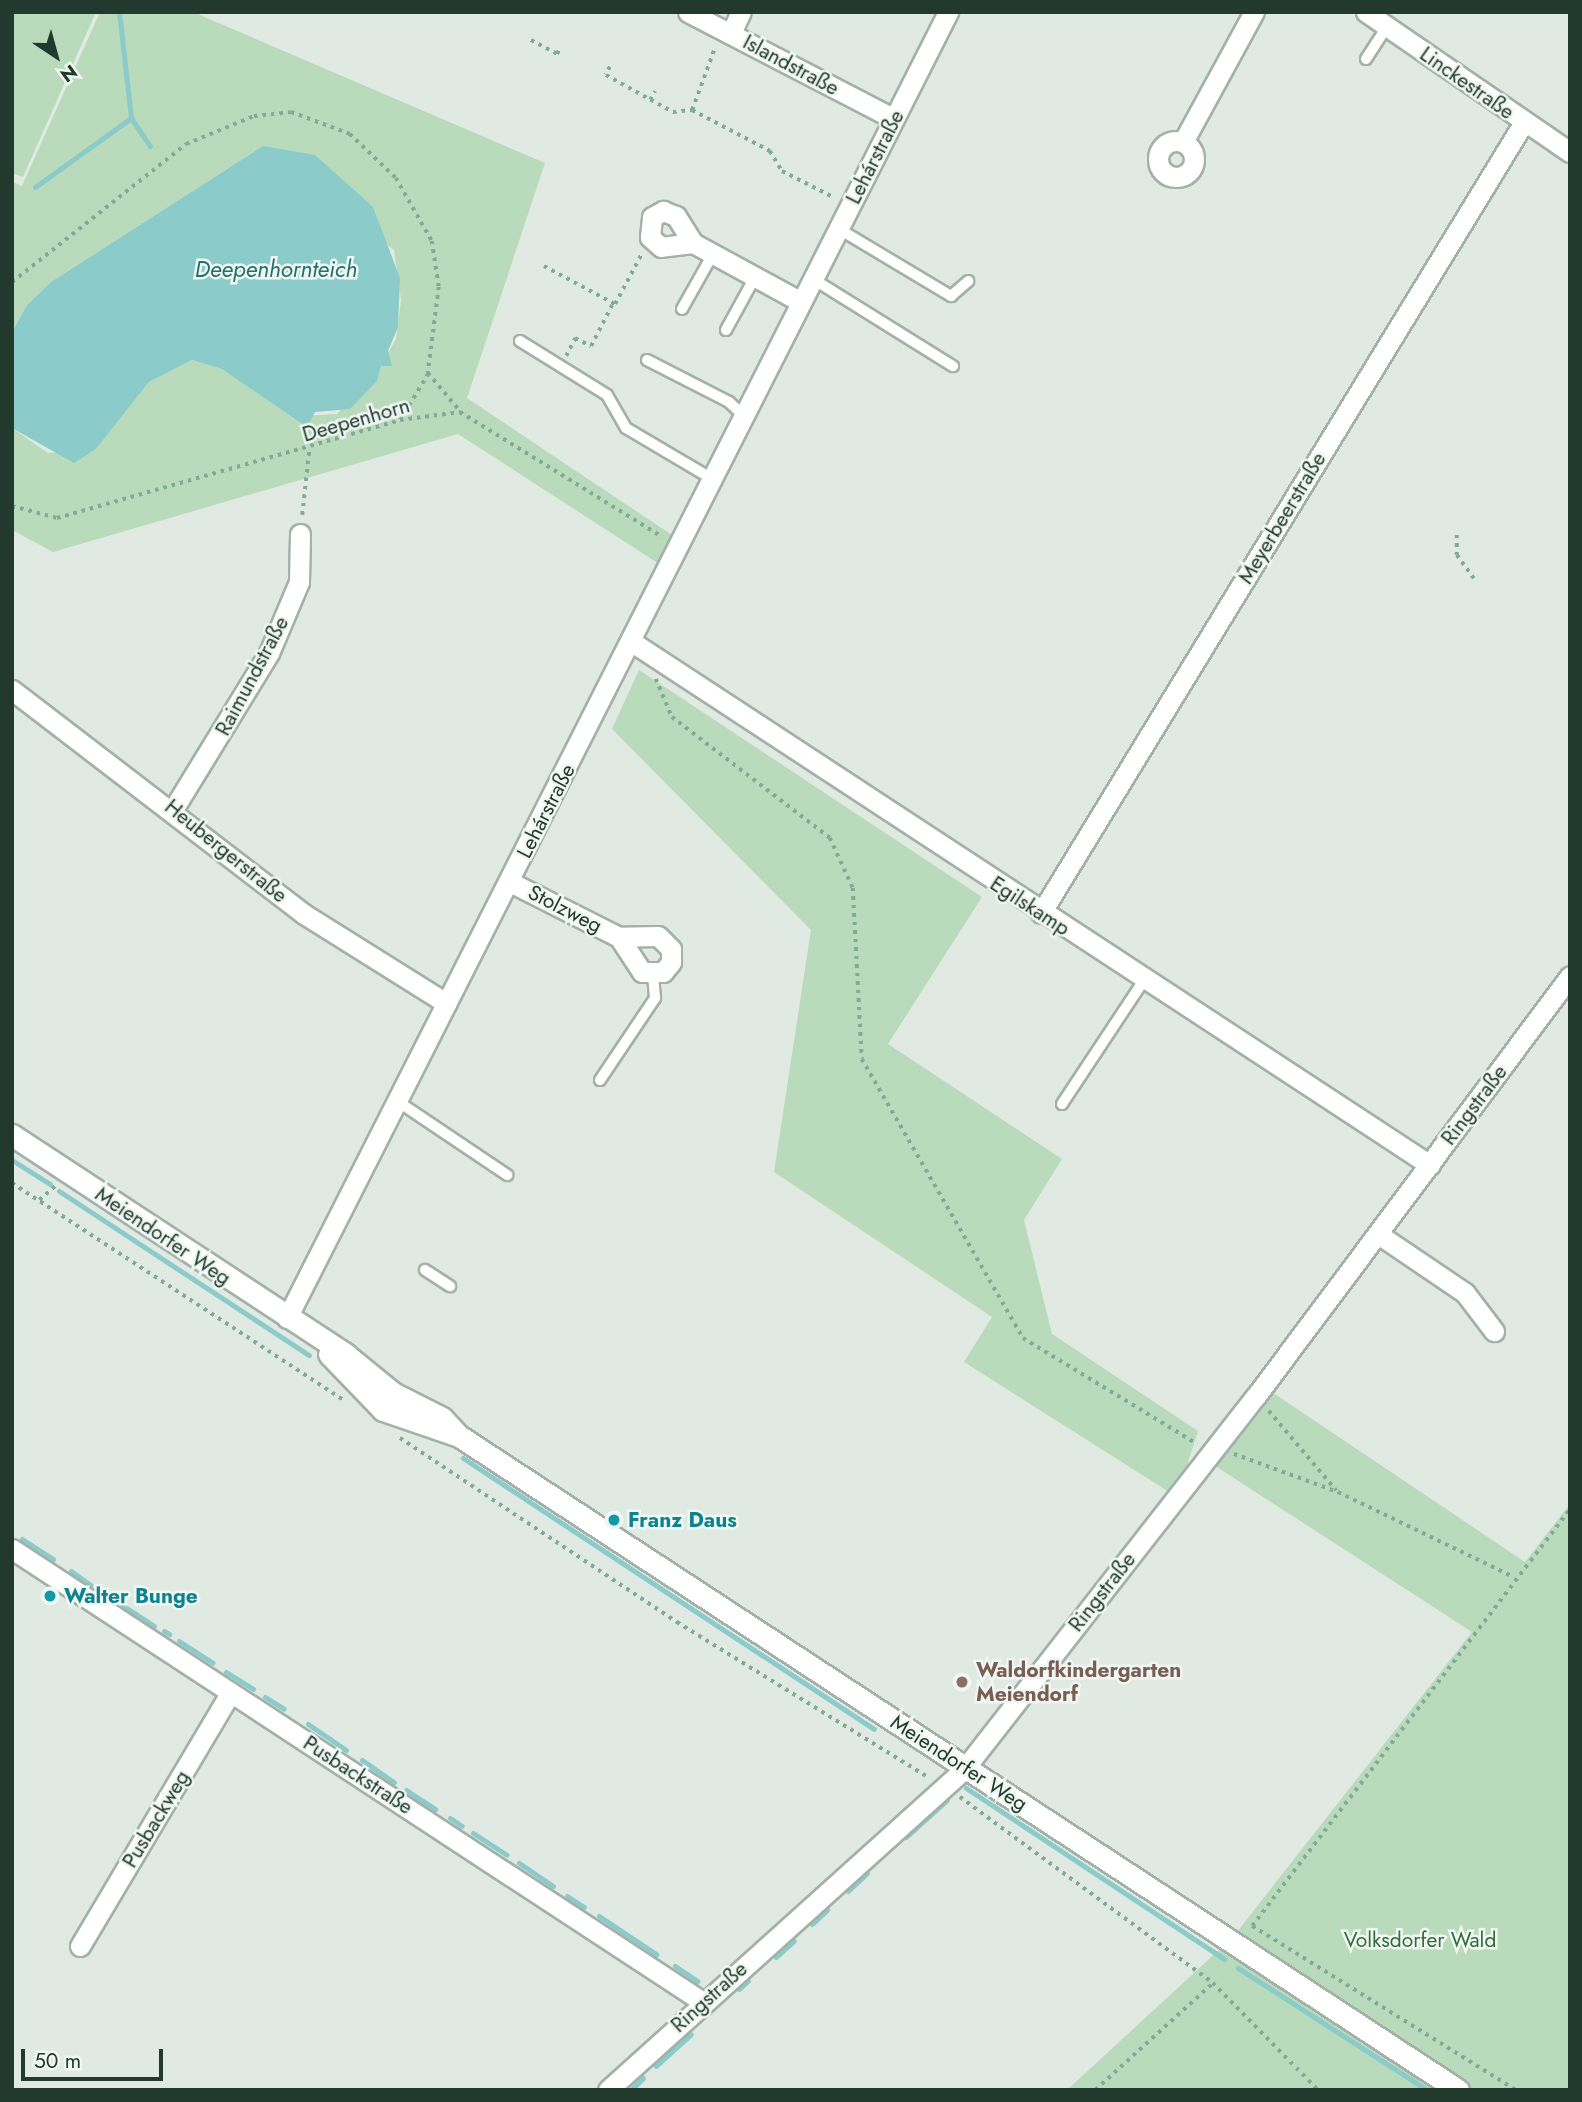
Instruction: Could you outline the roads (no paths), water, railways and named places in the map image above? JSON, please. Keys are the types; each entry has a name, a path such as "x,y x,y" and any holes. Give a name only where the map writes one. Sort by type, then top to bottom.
{"street":[{"name":"Islandstraße","path":"688,12 894,119"},
{"path":"728,31 741,12"},
{"name":"Lehárstraße","path":"287,1318 446,1003 637,645 801,302 948,12"},
{"path":"1183,142 1254,12"},
{"name":"Linckestraße","path":"1366,12 1570,152"},
{"name":"Meyerbeerstraße","path":"1041,913 1524,122"},
{"path":"693,243 673,248 650,237 652,217 663,211 687,228 693,243 801,302"},
{"name":"Raimundstraße","path":"174,808 269,653 299,582 300,534"},
{"name":"Egilskamp","path":"637,645 1041,913 1430,1165"},
{"name":"Heubergerstraße","path":"12,690 174,808 304,914 446,1003"},
{"name":"Stolzweg","path":"510,882 619,937 666,940 671,962 653,975 631,962 619,937"},
{"name":"Ringstraße","path":"608,2090 965,1768 1256,1396 1570,976"},
{"name":"Meiendorfer Weg","path":"12,1135 315,1336 383,1410 460,1436 1458,2090"},
{"path":"1378,1234 1465,1293 1494,1331"},
{"name":"Pusbackstraße","path":"12,1549 703,2002"},
{"name":"Pusbackweg","path":"80,1946 232,1692"}],"lane":[{"path":"1366,59 1387,27"},
{"path":"839,229 951,296 968,281"},
{"path":"681,309 713,254"},
{"path":"726,330 755,277"},
{"path":"813,279 953,366"},
{"path":"520,341 559,368 607,395 626,428 715,480"},
{"path":"647,360 729,402 745,418"},
{"path":"600,1080 655,998 653,975"},
{"path":"1062,1104 1144,980"},
{"path":"397,1101 507,1175"},
{"path":"425,1270 450,1286"}],"water":[{"name":"Deepenhornteich","path":"263,146 315,155 373,207 400,278 398,327 388,351 392,366 381,366 377,381 350,409 315,412 307,427 222,369 192,360 149,382 96,449 74,463 12,428 12,332 27,305 51,282"}],"waterway":[{"path":"119,12 131,118"},
{"path":"35,187 131,118 150,146"},
{"path":"12,1160 50,1184"},
{"path":"59,1191 309,1355"},
{"path":"463,1458 874,1729"},
{"path":"22,1539 53,1559"},
{"path":"71,1571 90,1585"},
{"path":"102,1592 154,1626"},
{"path":"164,1631 169,1634"},
{"path":"179,1641 213,1663"},
{"path":"226,1672 253,1689"},
{"path":"265,1697 284,1709"},
{"path":"308,1724 346,1750"},
{"path":"362,1760 394,1782"},
{"path":"966,1788 1224,1959"},
{"path":"406,1790 435,1809"},
{"path":"906,1837 947,1800"},
{"path":"450,1818 462,1826"},
{"path":"473,1833 507,1855"},
{"path":"519,1863 553,1886"},
{"path":"848,1891 867,1873"},
{"path":"567,1896 584,1907"},
{"path":"812,1924 827,1910"},
{"path":"599,1916 656,1954"},
{"path":"776,1957 794,1941"},
{"path":"675,1966 697,1981"},
{"path":"1238,1968 1427,2090"},
{"path":"739,1989 748,1981"},
{"path":"656,2066 691,2034"},
{"path":"631,2090 643,2078"}],"place":[{"name":"Franz Daus","path":"614,1520"},
{"name":"Walter Bunge","path":"50,1596"},
{"name":"Waldorfkindergarten Meiendorf","path":"962,1682"}],"park label":[{"name":"Volksdorfer Wald","path":"1420,1940"}]}
